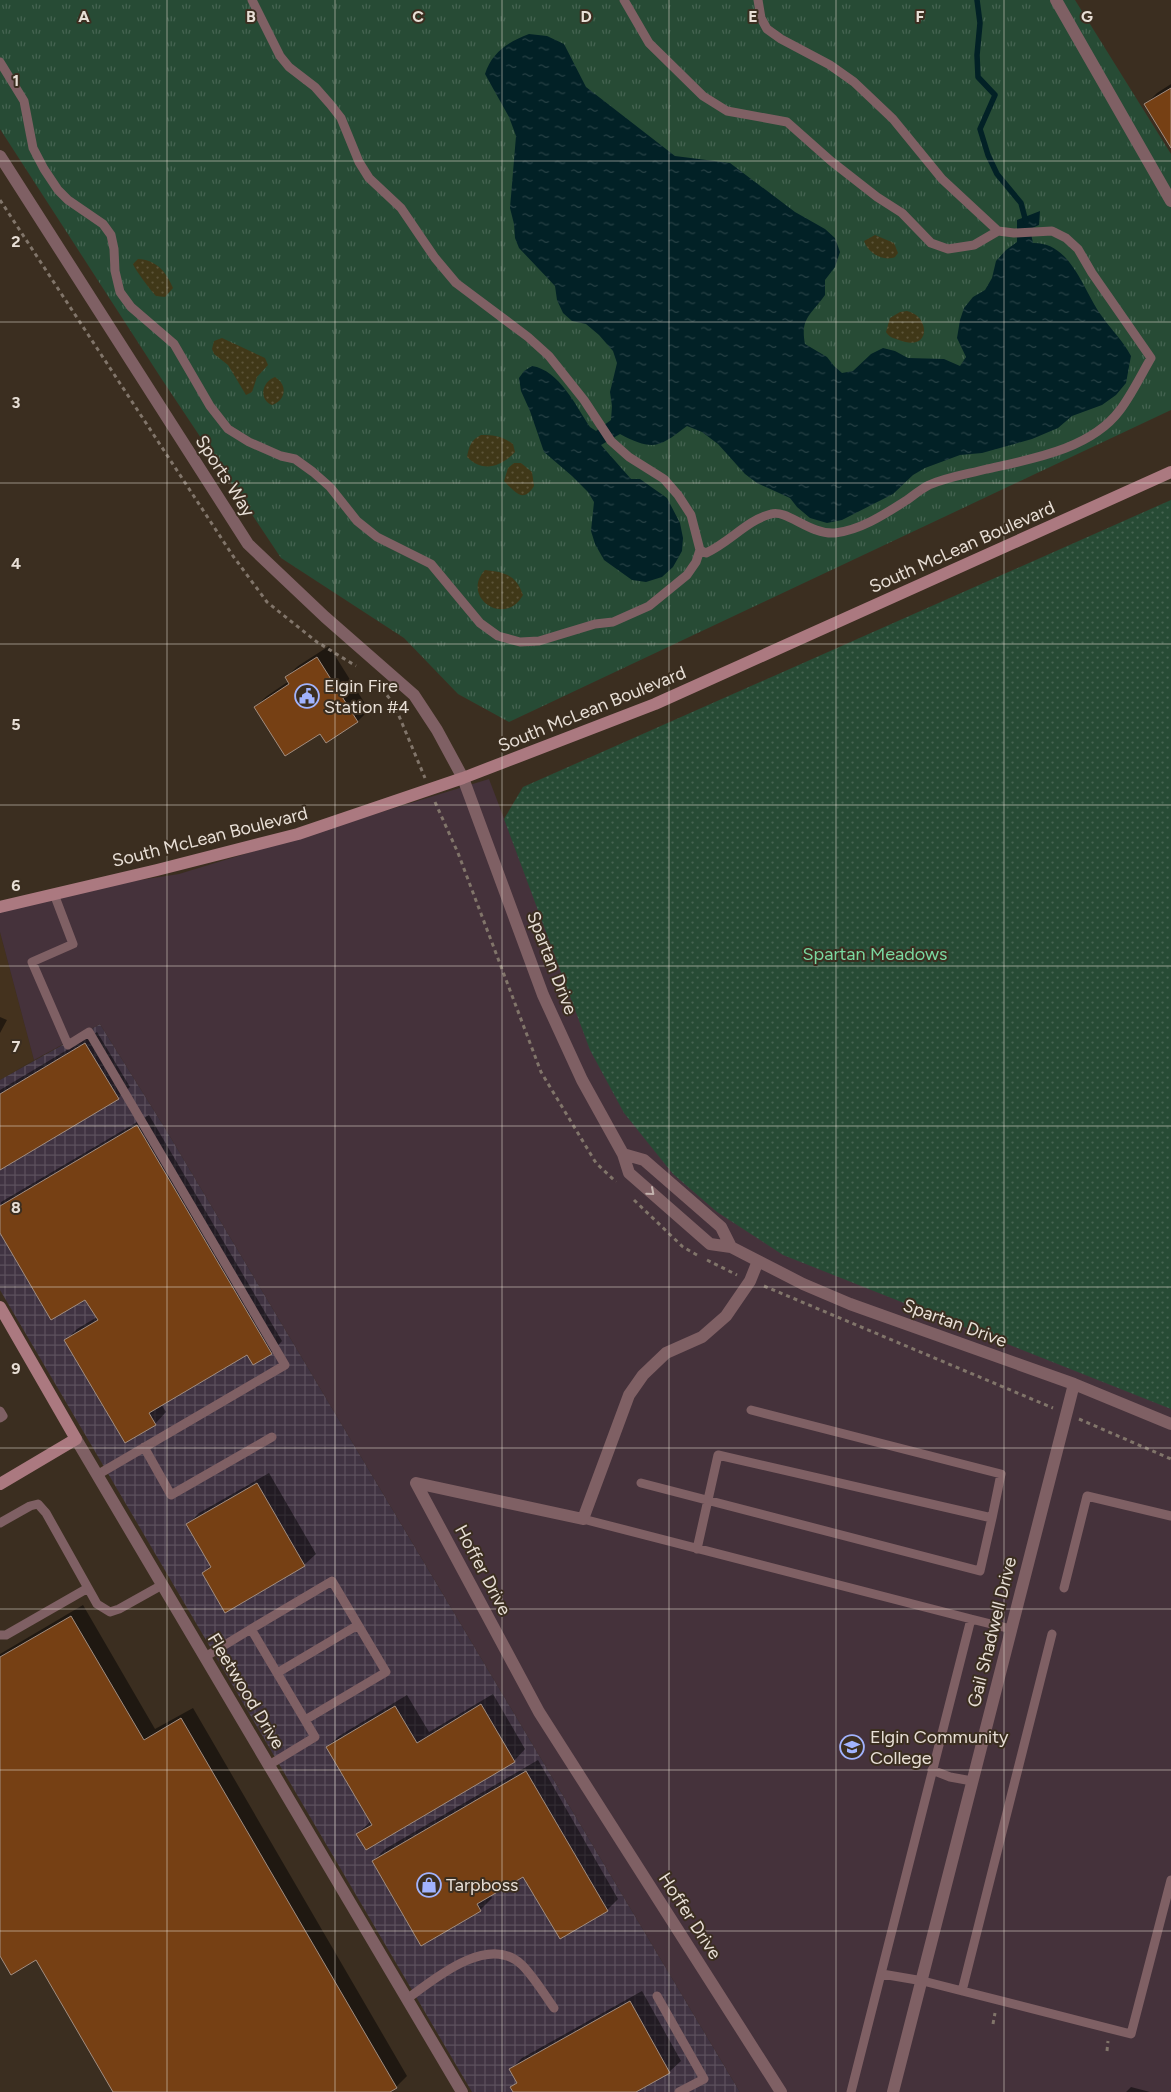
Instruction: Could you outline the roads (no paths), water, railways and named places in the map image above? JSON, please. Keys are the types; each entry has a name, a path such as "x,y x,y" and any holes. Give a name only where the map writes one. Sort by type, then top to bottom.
{"main road":[{"name":"South McLean Boulevard","path":"0,907 298,834 463,778 655,704 1171,472"},
{"name":"Fleetwood Drive","path":"1,1311 76,1439"},
{"path":"0,1484 76,1439"}],"street":[{"path":"1056,0 1171,200"},
{"name":"Sports Way","path":"0,156 248,544 325,617 414,695 437,730 463,778"},
{"name":"Spartan Drive","path":"463,778 543,995 582,1080 623,1154 629,1173 710,1244 730,1247 803,1284 850,1304 1074,1384 1171,1424"},
{"path":"623,1154 644,1160 721,1227 730,1247"},
{"path":"583,1519 629,1395 643,1375 666,1353 702,1337 726,1316 750,1281 758,1261"},
{"name":"Gail Shadwell Drive","path":"893,2092 923,1981 972,1781 1074,1384"},
{"name":"Fleetwood Drive","path":"76,1439 462,2092"},
{"name":"Hoffer Drive","path":"583,1519 416,1484 539,1712 781,2092"}],"lane":[{"path":"0,62 24,101 33,148 49,176 58,190 80,209 103,224 111,236 114,249 114,271 120,292 131,307 174,344 210,406 228,429 249,442 295,460 313,472 330,487 358,521 376,537 432,564 480,623 498,636 520,642 539,641 595,624 613,622 649,606 681,580 696,562 700,550 691,515 678,495 664,479 629,456 612,440 549,356 528,336 456,283 435,258 401,208 369,178 359,162 341,118 315,87 289,67 280,56 252,0"},
{"path":"624,0 649,42 703,96 728,110 787,122 831,161 877,197 902,213 931,243 948,249 974,245 998,231"},
{"path":"700,550 706,553 716,549 764,516 774,513 786,515 803,526 820,532 834,533 854,529 901,504 928,486 1053,452 1080,442 1100,430 1119,412 1151,358 1092,273 1078,249 1066,238 1052,231 1014,233 998,231 942,179 893,119 854,82 830,65 781,39 767,29 761,18 758,0"},
{"path":"54,894 73,944 32,962 68,1044 90,1032 285,1365 97,1475"},
{"path":"642,1483 980,1571 1001,1474 751,1410"},
{"path":"0,1412 3,1416 0,1418"},
{"path":"144,1448 171,1495 272,1437"},
{"path":"697,1548 718,1456 992,1518"},
{"path":"1064,1588 1087,1496 1171,1516"},
{"path":"0,1523 30,1506 38,1504 46,1513 97,1604 110,1612 162,1585"},
{"path":"583,1519 1011,1629"},
{"path":"205,1657 332,1581 386,1672 305,1720"},
{"path":"0,1634 6,1635 88,1588"},
{"path":"851,2092 971,1619"},
{"path":"277,1673 358,1625"},
{"path":"251,1629 315,1737 269,1765"},
{"path":"962,1991 1052,1634"},
{"path":"932,1770 950,1777 972,1781"},
{"path":"882,1974 923,1981 1131,2034 1171,1880"},
{"path":"407,1999 457,1965 484,1953 499,1952 521,1964 554,2008"},
{"path":"658,1996 704,2078 679,2092"}],"water":[{"path":"529,34 547,36 564,44 586,87 675,156 730,163 795,212 825,229 835,238 840,252 835,267 825,280 825,295 805,322 804,335 805,344 827,357 842,373 853,371 871,354 883,348 895,351 908,358 944,359 960,366 966,357 957,338 964,308 973,297 985,290 992,278 996,261 1017,242 1017,220 1040,211 1039,225 1030,229 1033,243 1046,245 1057,250 1082,281 1094,305 1131,356 1126,383 1116,395 1102,405 1072,416 1058,428 1032,439 982,453 960,455 925,468 913,475 893,494 842,520 827,523 810,518 790,498 757,483 745,474 718,444 702,432 687,426 670,439 656,445 631,440 620,434 601,445 631,479 640,479 667,498 680,523 683,538 682,551 673,567 662,577 646,582 632,580 604,560 595,544 591,531 594,502 588,492 572,476 544,452 521,391 519,378 524,371 532,366 542,369 550,374 566,390 590,427 596,431 611,420 610,392 617,363 613,351 599,335 586,324 572,321 563,313 557,300 555,286 519,248 515,238 510,208 516,136 509,117 485,74 496,54 508,44"}],"waterway":[{"path":"977,0 980,23 977,55 978,77 995,95 980,129 988,155 997,174 1021,203 1026,222"}],"place":[{"name":"Elgin Fire Station #4","path":"307,696"},
{"name":"Elgin Community College","path":"852,1747"},
{"name":"Tarpboss","path":"429,1885"}],"park label":[{"name":"Spartan Meadows","path":"875,954"}]}
